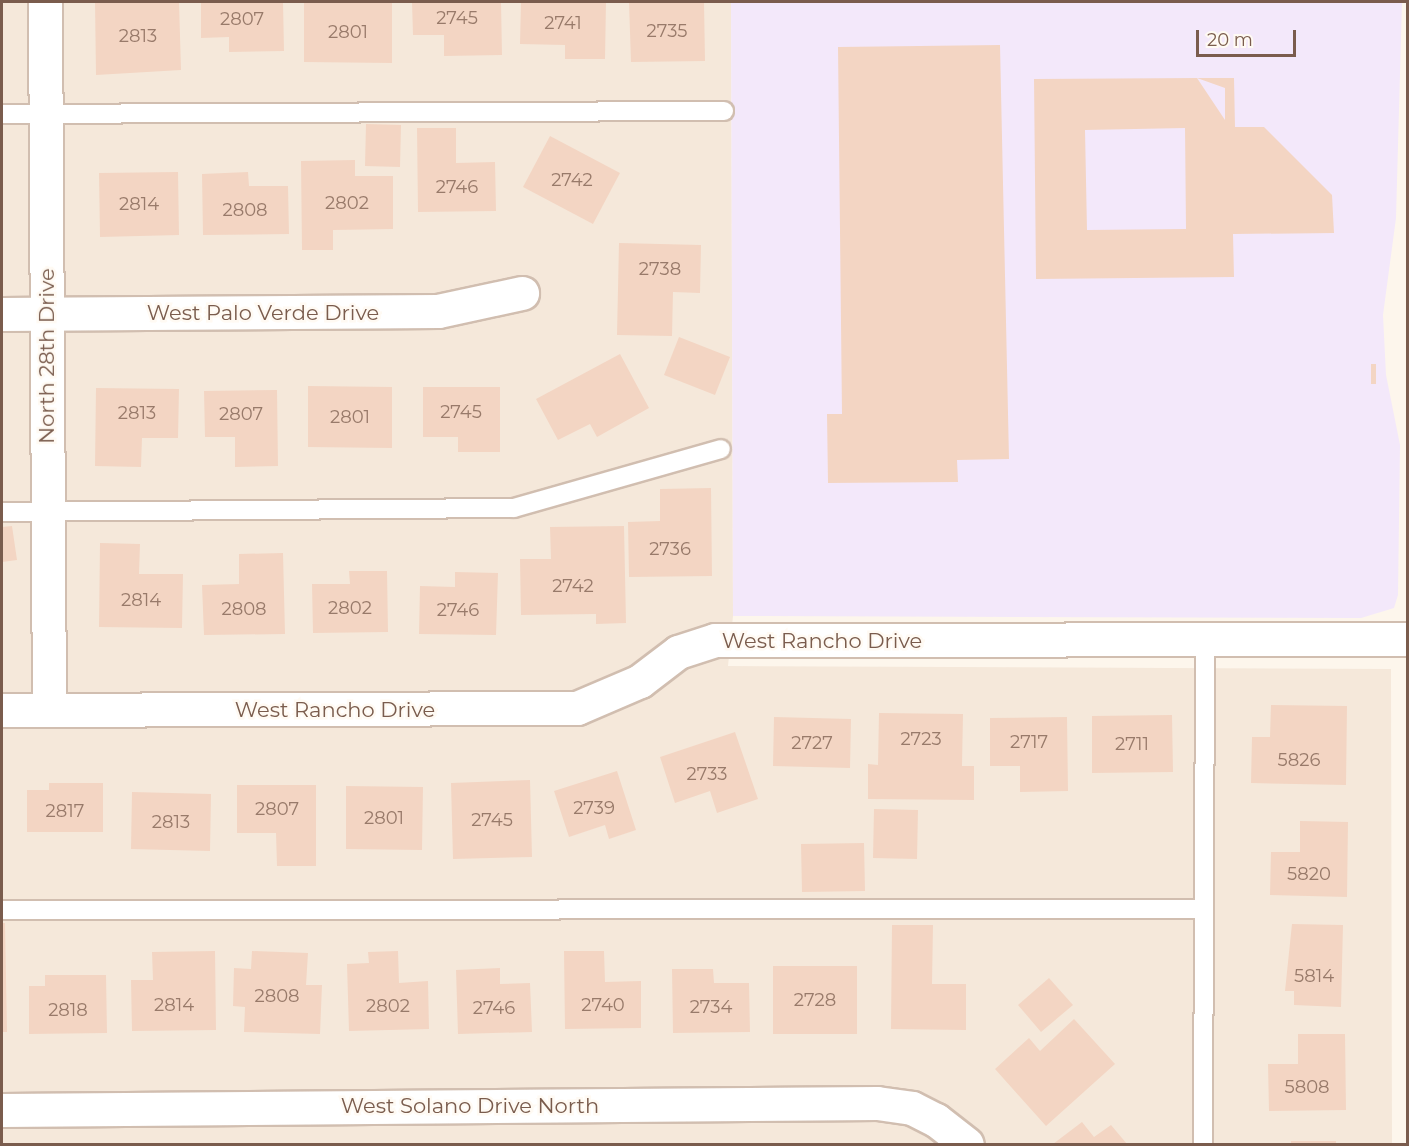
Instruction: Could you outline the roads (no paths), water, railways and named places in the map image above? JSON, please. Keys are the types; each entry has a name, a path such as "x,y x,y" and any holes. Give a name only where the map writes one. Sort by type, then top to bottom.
{"street":[{"name":"North 28th Drive","path":"45,2 49,710"},
{"name":"West Palo Verde Drive","path":"2,314 438,311 522,293"},
{"name":"West Rancho Drive","path":"2,710 578,708 640,681 678,652 715,640 1407,639"},
{"name":"West Solano Drive North","path":"2,1110 877,1103 912,1108 936,1120 967,1144"}],"lane":[{"path":"2,114 724,111"},
{"path":"2,512 514,508 721,449"},
{"path":"1203,1144 1205,640"},
{"path":"2,910 1203,909"}]}
